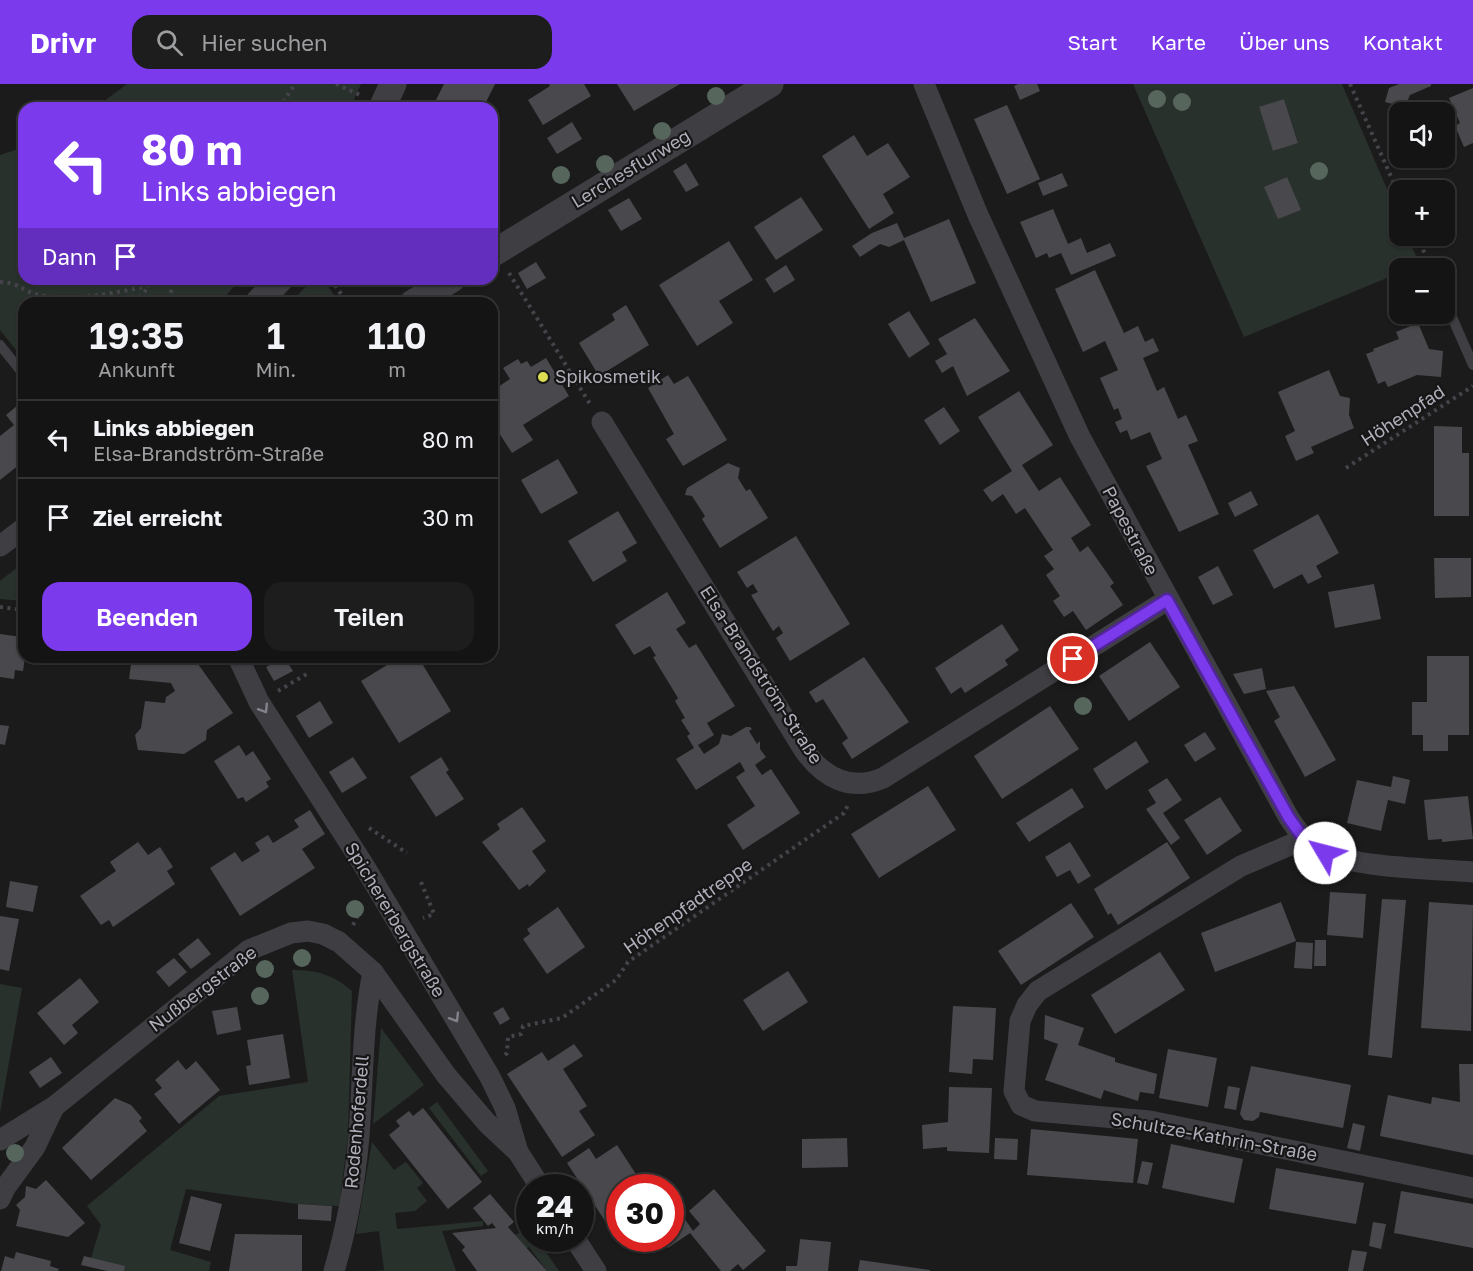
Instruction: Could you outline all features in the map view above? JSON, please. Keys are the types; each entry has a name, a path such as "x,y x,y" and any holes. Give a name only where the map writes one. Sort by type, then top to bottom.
{"street":[{"path":"385,102 393,84"},
{"name":"Lerchesflurweg","path":"501,264 770,84"},
{"name":"Papestraße","path":"924,84 978,215 1080,437 1167,600 1289,818 1304,839 1325,853 1347,860 1473,872"},
{"path":"264,297 274,285"},
{"path":"423,297 442,285"},
{"name":"Elsa-Brandström-Straße","path":"602,422 804,750 814,764 834,779 853,784 868,784 883,778 1167,600"},
{"path":"0,546 18,532"},
{"name":"Spichererbergstraße","path":"241,663 259,702 363,864 490,1077 505,1108 518,1152 533,1174"},
{"name":"Schultze-Kathrin-Straße","path":"1304,839 1241,866 1038,991 1027,1005 1020,1021 1014,1091 1021,1105 1035,1111 1150,1121 1473,1188"},
{"name":"Nußbergstraße","path":"0,1140 55,1106 249,950 291,933 308,931 323,934 339,942 373,972 446,1075 487,1123 518,1152"},
{"name":"Rodenhoferdell","path":"334,1271 346,1223 359,1139 366,1007 373,972"},
{"path":"0,1199 5,1188 35,1147 55,1106"},
{"path":"584,1252 596,1271"}],"lane":[{"path":"1455,323 1473,365"},
{"path":"0,345 18,368"}],"path":[{"path":"283,102 295,84"},
{"path":"336,84 357,93"},
{"path":"1350,84 1392,180"},
{"path":"501,264 602,422"},
{"path":"0,282 18,284"},
{"path":"19,285 36,295 51,297 104,295 148,286"},
{"path":"139,297 148,286"},
{"name":"Höhenpfad","path":"1346,468 1473,386"},
{"path":"0,607 18,609"},
{"path":"277,692 310,672"},
{"name":"Höhenpfadtreppe","path":"501,1057 507,1053 508,1037 521,1034 523,1026 562,1018 616,980 628,962 844,813"},
{"path":"363,819 370,829 407,853"},
{"path":"417,909 423,919 434,914 421,882"},
{"path":"349,929 359,916 363,905"}],"shaded area":[{"path":"127,84 361,84 353,102 103,102"},
{"path":"1133,84 1342,84 1389,194 1389,246 1411,246 1417,258 1389,258 1389,277 1244,337","holes":["1284,99 1298,142 1274,151 1259,108"]},
{"path":"18,149 18,285 236,285 224,297 18,297 18,352 0,330 0,155"},
{"path":"307,285 327,285 335,297 296,297"},
{"path":"18,567 18,600 0,599 0,581"},
{"path":"292,970 324,974 352,991 348,1137 339,1206 298,1204 186,1189 170,1250 211,1262 209,1271 124,1271 124,1266 91,1258 101,1225 87,1206 219,1096 308,1082"},
{"path":"0,984 22,988 0,1113"},
{"path":"381,1028 424,1085 373,1124"},
{"path":"437,1102 488,1171 481,1176 429,1108"},
{"path":"372,1142 394,1170 406,1162 423,1183 417,1188 427,1201 415,1211 395,1213 397,1229 483,1221 483,1226 442,1231 456,1271 375,1271 384,1270 379,1231 356,1234"},
{"path":"533,1252 546,1252 559,1271 547,1271"}],"building":[{"path":"444,84 495,84 486,102 435,102"},
{"path":"549,84 584,84 591,96 543,125 528,100 550,86"},
{"path":"617,84 680,84 634,111"},
{"path":"1037,84 1040,91 1020,100 1014,86"},
{"path":"1399,84 1431,84 1410,95 1407,102 1385,102 1389,88"},
{"path":"1473,88 1473,143 1464,147 1455,126 1460,123 1455,112 1455,102 1451,102 1449,98"},
{"path":"1284,99 1298,143 1273,151 1259,107"},
{"path":"1007,105 1040,179 1007,194 974,119"},
{"path":"572,122 582,139 557,154 547,138"},
{"path":"854,135 867,156 888,143 910,177 883,194 894,213 869,229 822,156"},
{"path":"686,163 699,185 686,192 673,171"},
{"path":"1062,173 1068,186 1043,196 1038,183"},
{"path":"1287,177 1301,210 1278,219 1264,187"},
{"path":"801,197 823,230 776,260 754,227"},
{"path":"629,198 642,219 621,231 608,210"},
{"path":"1053,209 1068,244 1081,238 1087,253 1110,243 1116,256 1071,275 1061,253 1049,258 1047,253 1036,258 1020,222"},
{"path":"949,219 976,283 931,302 904,240 889,247 880,244 860,257 852,246 872,233 897,223 904,238"},
{"path":"729,241 753,280 719,301 733,323 697,346 659,285"},
{"path":"536,262 546,278 527,289 518,273"},
{"path":"786,265 795,280 774,293 765,279"},
{"path":"1095,270 1124,333 1138,326 1145,342 1153,338 1159,351 1143,358 1157,391 1164,387 1178,419 1186,415 1198,441 1188,445 1219,514 1179,532 1146,466 1162,459 1150,432 1131,440 1127,430 1120,433 1115,422 1122,419 1118,408 1114,410 1100,378 1118,370 1105,341 1083,352 1055,289"},
{"path":"626,305 649,345 599,376 579,343 615,320 612,314"},
{"path":"909,311 930,344 909,358 888,324"},
{"path":"975,318 1010,371 967,396 953,366 942,373 935,361 947,354 938,339"},
{"path":"1418,324 1429,349 1443,351 1441,377 1417,375 1388,387 1385,381 1378,384 1366,354 1399,339 1396,332"},
{"path":"546,358 569,396 523,425 533,440 512,453 498,431 498,387 510,379 503,368 518,359 521,364 527,361 531,367"},
{"path":"1329,370 1340,396 1350,398 1349,415 1354,428 1311,447 1314,453 1296,461 1285,436 1295,431 1278,392"},
{"path":"668,375 674,384 688,376 727,440 683,466 666,439 674,434 648,388"},
{"path":"1019,391 1053,445 1022,465 1039,491 1060,477 1091,525 1071,538 1080,552 1088,546 1114,583 1110,586 1123,605 1086,630 1073,611 1064,617 1053,601 1060,596 1046,575 1054,569 1044,556 1053,550 1025,508 1016,514 1003,494 992,502 983,490 1012,471 978,417"},
{"path":"18,405 18,466 0,480 0,436 14,425 6,415"},
{"path":"944,407 960,431 940,445 924,420"},
{"path":"1434,426 1462,427 1462,453 1469,453 1469,516 1434,516"},
{"path":"558,459 578,493 541,514 521,480"},
{"path":"728,463 740,468 738,478 746,491 750,489 768,518 720,548 702,519 705,516 692,496 685,495 687,488"},
{"path":"1251,491 1258,505 1235,517 1228,503"},
{"path":"618,511 637,543 622,552 627,561 593,582 568,541"},
{"path":"1318,514 1339,553 1316,566 1322,577 1308,584 1302,574 1274,589 1253,550"},
{"path":"796,536 850,624 790,661 776,638 783,633 779,626 773,631 751,595 758,592 753,584 747,588 737,572"},
{"path":"1434,558 1471,558 1471,597 1435,598"},
{"path":"1218,566 1233,595 1213,605 1198,577"},
{"path":"1374,584 1381,619 1335,628 1328,592"},
{"path":"667,592 686,623 676,629 689,648 696,644 735,706 707,723 714,735 698,745 704,754 719,744 722,734 731,736 750,727 752,729 749,731 757,744 760,741 760,749 766,757 755,765 762,775 771,769 800,813 743,850 727,825 755,806 736,777 745,771 740,762 696,790 676,759 694,748 687,736 690,734 681,720 685,718 675,701 678,698 653,657 656,656 650,646 634,655 615,625"},
{"path":"1002,624 1019,650 1005,660 1008,665 965,693 961,687 951,694 935,668"},
{"path":"0,634 18,637 18,663 24,663 23,671 15,670 14,679 0,677"},
{"path":"1150,642 1180,687 1129,721 1099,676"},
{"path":"1427,656 1469,656 1469,735 1448,735 1448,751 1423,751 1423,735 1412,735 1412,702 1427,702"},
{"path":"864,657 909,722 852,759 842,743 848,738 823,699 816,703 809,692"},
{"path":"131,663 197,663 233,713 207,730 206,740 184,754 138,750 135,735 141,728 145,701 165,703 166,697 175,691 171,683 129,679"},
{"path":"273,663 288,663 293,671 274,681 266,667"},
{"path":"390,663 422,663 451,711 399,743 361,681"},
{"path":"1262,668 1266,689 1244,694 1233,674"},
{"path":"1294,686 1336,760 1305,777 1274,721 1280,717 1266,691"},
{"path":"320,701 333,723 309,738 296,716"},
{"path":"1050,706 1079,749 1002,799 974,756"},
{"path":"0,725 9,726 5,745 0,744"},
{"path":"1205,732 1216,749 1195,762 1184,745"},
{"path":"1136,741 1149,762 1106,790 1093,769"},
{"path":"239,745 246,756 253,751 271,779 266,782 269,787 246,802 243,797 238,799 214,761"},
{"path":"353,757 367,778 342,793 329,772"},
{"path":"441,757 449,770 446,772 464,799 436,817 410,777"},
{"path":"1393,776 1410,780 1405,804 1388,800 1381,831 1347,823 1357,780 1391,787"},
{"path":"1167,778 1182,800 1163,813 1180,838 1171,845 1146,809 1156,803 1148,790"},
{"path":"928,786 956,830 879,878 851,834"},
{"path":"1072,788 1084,807 1029,842 1016,823"},
{"path":"1468,796 1473,839 1442,842 1442,839 1428,840 1424,800"},
{"path":"1220,797 1242,831 1207,855 1184,820"},
{"path":"522,807 546,841 532,851 546,871 529,887 528,884 519,890 482,842 500,829 497,824"},
{"path":"310,810 325,834 302,849 315,868 240,916 210,868 235,852 242,862 260,851 255,843 268,835 273,843 299,827 294,820"},
{"path":"138,842 148,855 160,847 173,867 167,871 175,884 113,927 109,920 101,925 80,896 116,871 110,862"},
{"path":"1070,842 1091,876 1078,884 1070,870 1057,877 1045,857"},
{"path":"1167,842 1190,878 1118,925 1111,913 1108,915 1094,889"},
{"path":"10,881 38,886 33,912 6,907"},
{"path":"1330,892 1366,894 1363,938 1327,935"},
{"path":"1382,899 1406,900 1392,1058 1368,1055"},
{"path":"1281,902 1296,941 1215,972 1201,933"},
{"path":"1429,902 1473,905 1471,1031 1421,1028"},
{"path":"1071,903 1094,937 1021,985 998,951"},
{"path":"558,907 585,947 547,974 523,939 530,934 527,929"},
{"path":"0,916 19,919 9,971 0,969"},
{"path":"198,938 211,954 191,969 178,954"},
{"path":"1315,940 1326,940 1326,966 1314,966"},
{"path":"1296,942 1313,943 1312,969 1294,968"},
{"path":"1160,952 1185,990 1115,1034 1091,995"},
{"path":"174,958 187,972 169,987 156,972"},
{"path":"788,971 808,1002 763,1031 743,1000"},
{"path":"80,978 99,1002 72,1025 78,1033 64,1045 37,1013"},
{"path":"953,1006 996,1008 993,1060 973,1059 972,1074 949,1072"},
{"path":"237,1007 241,1030 217,1035 212,1011"},
{"path":"503,1007 510,1019 500,1025 493,1013"},
{"path":"1045,1015 1084,1028 1078,1045 1115,1058 1115,1062 1157,1074 1154,1094 1140,1092 1138,1101 1104,1090 1101,1099 1045,1080 1058,1044 1044,1039"},
{"path":"283,1034 290,1078 249,1085 246,1066 251,1065 247,1040"},
{"path":"574,1044 583,1056 563,1069 587,1106 579,1111 595,1135 562,1157 507,1074 542,1052 548,1061"},
{"path":"1168,1049 1217,1058 1208,1107 1159,1098"},
{"path":"51,1057 62,1073 40,1088 29,1072"},
{"path":"178,1060 186,1070 196,1061 220,1090 179,1124 154,1094 162,1088 155,1080"},
{"path":"1459,1064 1473,1064 1473,1155 1380,1136 1388,1095 1431,1104 1432,1097 1460,1102"},
{"path":"1251,1066 1351,1085 1343,1128 1260,1112 1259,1117 1253,1121 1244,1120 1240,1114"},
{"path":"1228,1086 1240,1088 1236,1110 1224,1108"},
{"path":"949,1087 992,1088 989,1153 947,1151 947,1147 923,1149 922,1125 948,1122"},
{"path":"115,1098 131,1105 142,1118 139,1121 147,1131 91,1180 62,1148"},
{"path":"423,1108 482,1182 448,1209 389,1135 400,1126 396,1121 409,1111 413,1116"},
{"path":"1353,1123 1365,1126 1360,1151 1347,1148"},
{"path":"1031,1129 1138,1139 1133,1183 1027,1175"},
{"path":"847,1138 848,1167 802,1168 802,1139"},
{"path":"995,1138 1018,1139 1017,1160 994,1159"},
{"path":"1171,1144 1243,1159 1234,1203 1162,1188"},
{"path":"617,1145 636,1174 606,1174 606,1222 594,1204 594,1174 574,1174 567,1163 589,1148 596,1159"},
{"path":"1142,1161 1153,1163 1148,1185 1137,1183"},
{"path":"1276,1168 1364,1183 1356,1224 1269,1209"},
{"path":"46,1180 85,1223 68,1237 16,1226 20,1210 16,1205 25,1197 26,1186 36,1189"},
{"path":"714,1189 766,1251 743,1270 738,1264 730,1271 721,1271 690,1233 684,1237 684,1218 693,1231 700,1224 689,1211"},
{"path":"1401,1191 1473,1204 1473,1248 1394,1233"},
{"path":"490,1194 514,1222 508,1227 516,1236 516,1252 530,1252 547,1271 477,1271 462,1250 465,1247 452,1233 496,1228 492,1223 488,1226 473,1208"},
{"path":"191,1196 222,1204 210,1251 179,1243"},
{"path":"298,1204 332,1206 331,1221 298,1219"},
{"path":"1373,1222 1386,1224 1381,1249 1369,1246"},
{"path":"235,1234 302,1235 302,1271 229,1271"},
{"path":"800,1239 831,1242 828,1271 786,1271 786,1266 797,1266"},
{"path":"1352,1250 1367,1252 1363,1271 1348,1271"},
{"path":"16,1252 51,1261 50,1266 59,1269 58,1271 1,1271 5,1256 14,1259"},
{"path":"84,1256 125,1266 124,1271 107,1271 81,1265"},
{"path":"860,1260 930,1270 930,1271 858,1271"}],"place":[{"name":"Spikosmetik","path":"543,377"}],"route":[{"path":"1073,659 1167,600 1289,818 1304,839 1325,853"}]}
